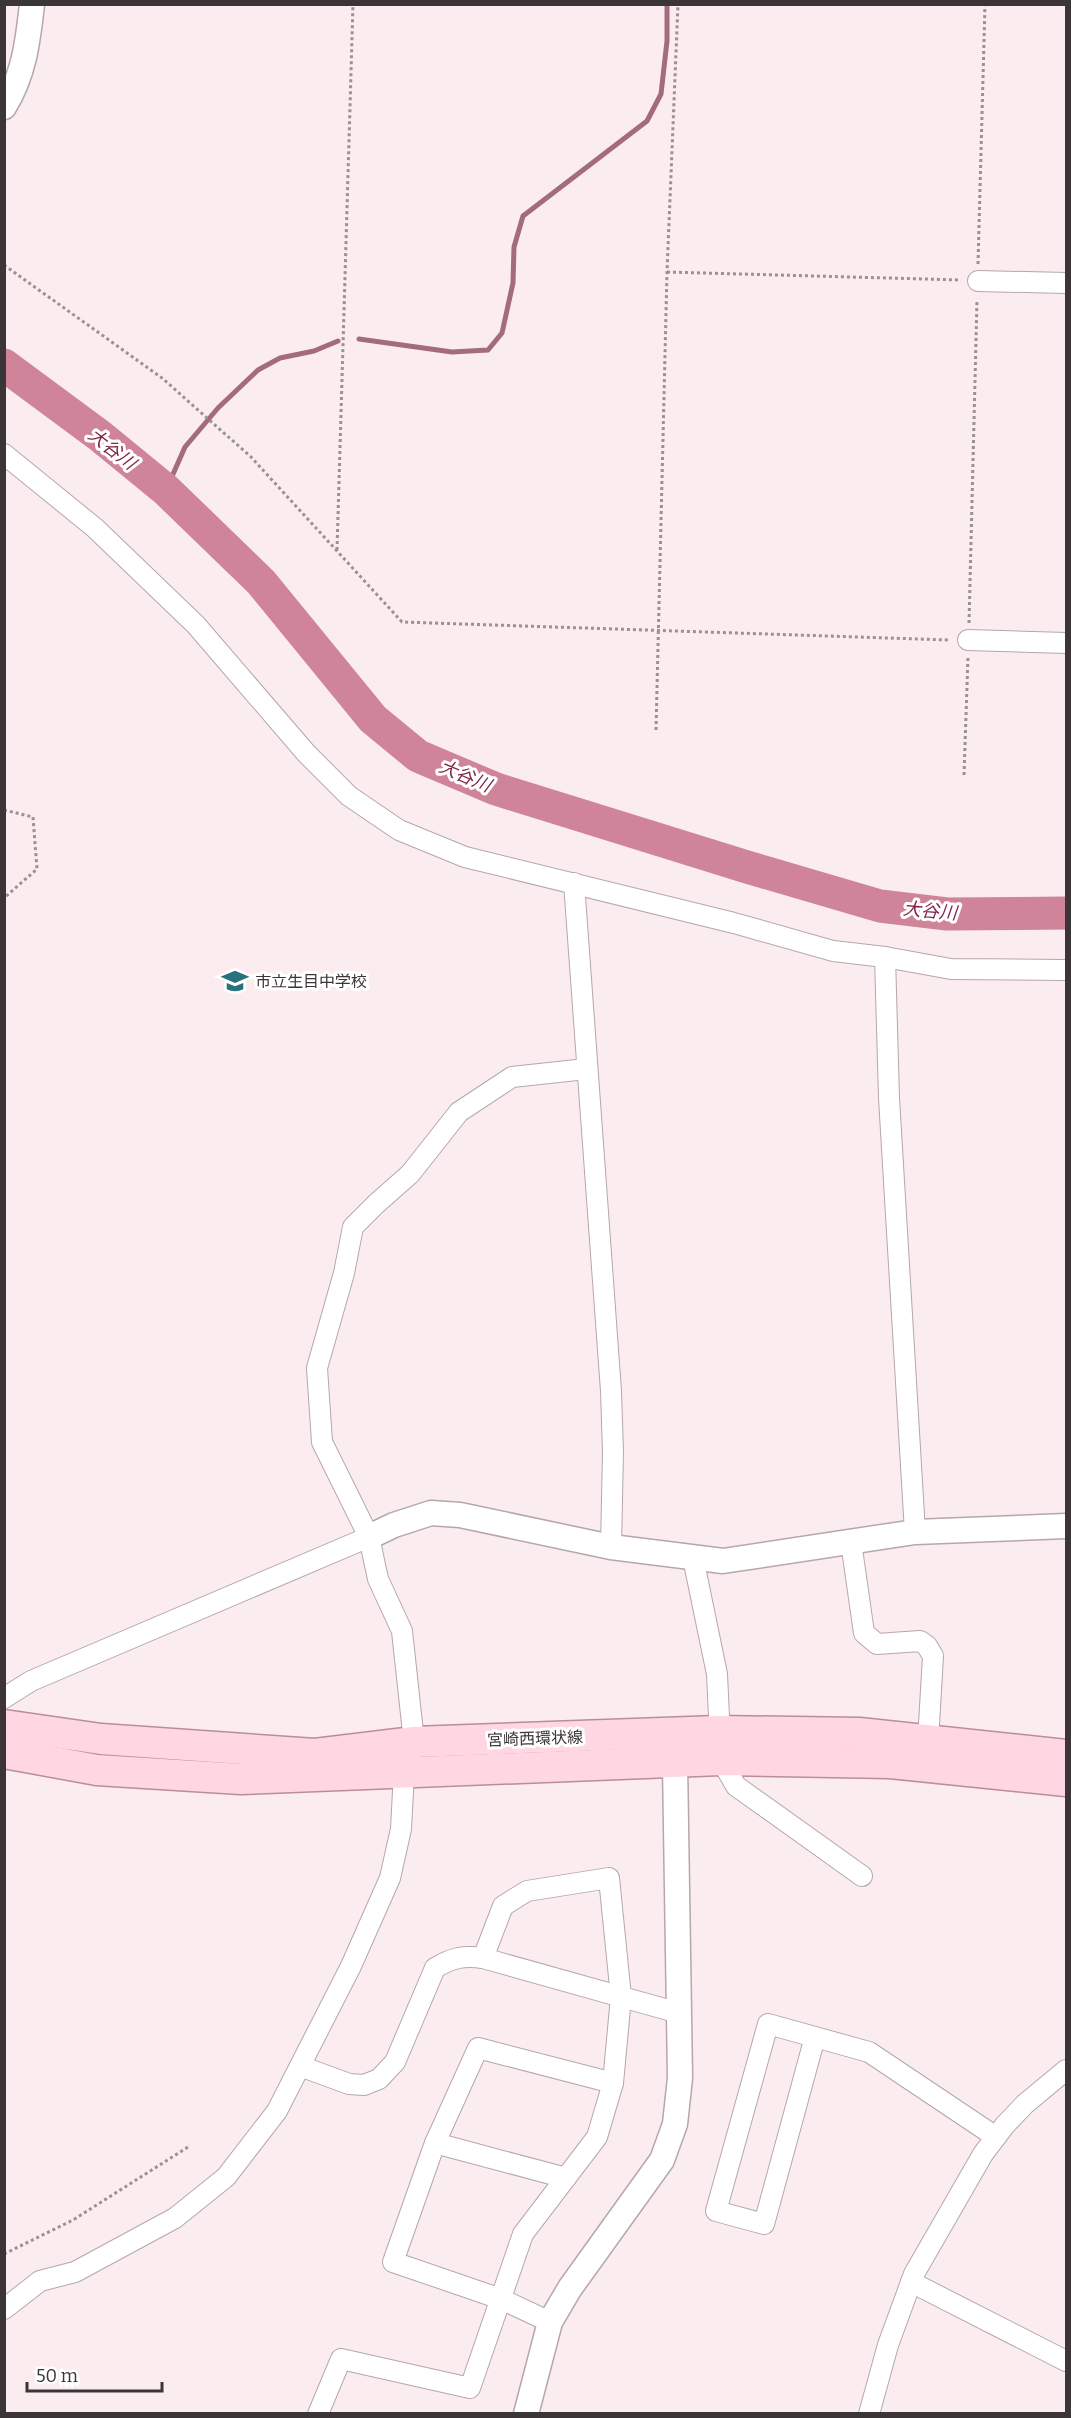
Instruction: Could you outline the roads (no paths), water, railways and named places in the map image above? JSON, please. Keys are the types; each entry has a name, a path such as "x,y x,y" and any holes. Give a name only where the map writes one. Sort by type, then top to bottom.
{"main road":[{"name":"宮崎西環状線","path":"4,1725 100,1739 315,1754 414,1742 719,1746 1066,1781"},
{"name":"宮崎西環状線","path":"4,1753 97,1770 241,1779 675,1763 719,1746 859,1733 1066,1755"}],"street":[{"path":"4,107 15,90 26,53 32,4"},
{"path":"978,281 1066,283"},
{"path":"4,454 95,528 196,626 306,753 349,796 399,830 465,857 734,923 833,951 885,957 951,969 1066,970"},
{"path":"968,640 1066,643"},
{"path":"574,883 611,1391 612,1547"},
{"path":"885,957 891,1122 915,1532"},
{"path":"4,2309 40,2281 75,2272 175,2218 226,2177 277,2111 351,1965 390,1878 401,1829 404,1772 414,1742 402,1631 378,1579 369,1537 322,1442 317,1368 344,1274 353,1227 410,1174 459,1112 512,1077 586,1070"},
{"path":"4,1698 31,1681 394,1525 431,1513 460,1515 612,1547 723,1561 915,1532 1066,1526"},
{"path":"850,1542 864,1633 877,1644 921,1641 933,1656 928,1741"},
{"path":"693,1558 717,1674 719,1746 736,1786 862,1876"},
{"path":"526,2414 550,2322 570,2288 663,2160 675,2124 680,2078 680,2013 675,1763"},
{"path":"318,2414 341,2359 470,2388 523,2234 597,2137 613,2083 621,1997 609,1878 527,1891 503,1906 483,1958"},
{"path":"300,2066 349,2084 364,2085 379,2079 395,2061 435,1968 449,1960 465,1956 483,1958 680,2013"},
{"path":"815,2037 764,2224 716,2211 768,2024 815,2037 869,2052 996,2137"},
{"path":"550,2322 501,2300 393,2262 435,2143 478,2048 613,2083"},
{"path":"869,2414 888,2345 911,2282 983,2154 1025,2104 1066,2070"},
{"path":"435,2143 566,2178"},
{"path":"911,2282 1066,2361"}],"waterway":[{"path":"359,339 452,352 488,350 502,333 513,283 514,247 523,216 647,121 661,94 667,41 667,4"},
{"path":"166,490 185,447 218,408 258,370 280,358 314,351 338,341"},
{"name":"大谷川","path":"4,365 100,436 166,490 261,582 373,719 418,756 496,789 880,906 947,914 1066,913"}],"place":[{"name":"市立生目中学校","path":"235,981"}]}
